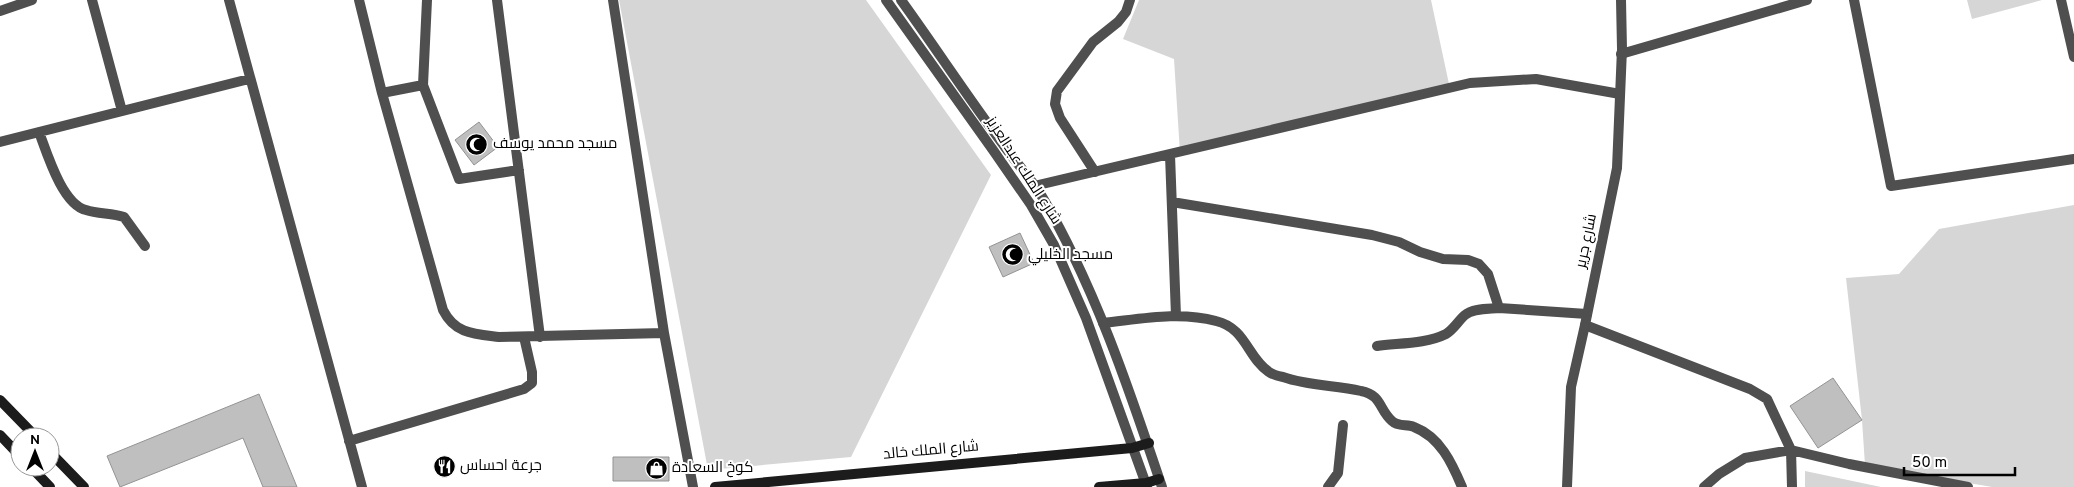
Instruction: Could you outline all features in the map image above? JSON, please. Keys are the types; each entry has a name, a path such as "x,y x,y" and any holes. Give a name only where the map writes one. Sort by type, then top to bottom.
{"main road":[{"path":"0,400 26,427"},
{"name":"شارع الملك خالد","path":"715,487 1132,448 1149,443"},
{"path":"60,462 84,487"},
{"path":"40,477 50,487"},
{"path":"1099,487 1161,483"}],"street":[{"path":"0,11 32,0"},
{"path":"92,0 122,111"},
{"path":"229,0 249,79 362,487"},
{"path":"358,0 443,310 448,320 458,329 499,338 664,333"},
{"path":"427,0 423,85 459,179 519,170"},
{"path":"497,0 540,337"},
{"path":"613,0 664,333 693,487"},
{"name":"شارع الملك عبدالعزيز","path":"886,0 993,150 1031,206 1054,245 1086,318 1146,485"},
{"name":"شارع الملك عبدالعزيز","path":"901,0 1043,198 1067,240 1103,323 1149,443 1161,483"},
{"path":"1095,172 1060,118 1055,104 1057,91 1094,42 1118,22 1126,12 1130,0"},
{"name":"شارع جرير","path":"1567,487 1571,387 1618,168 1621,0"},
{"path":"1621,54 1807,0"},
{"path":"1854,0 1890,186 2074,160"},
{"path":"2060,0 2074,57"},
{"path":"0,142 249,79"},
{"path":"1034,186 1470,83 1536,79 1620,94"},
{"path":"382,93 423,85"},
{"path":"38,132 56,173 72,202 84,210 124,217 145,246"},
{"path":"1170,154 1176,316"},
{"path":"1172,202 1372,235 1399,242 1420,252 1443,259 1468,260 1479,264 1488,274 1499,308"},
{"path":"1377,346 1430,339 1446,334 1458,324 1465,314 1472,311 1499,308 1588,314"},
{"path":"1103,323 1186,315 1218,321 1234,328 1258,362 1270,373 1295,382 1362,391 1376,397 1392,422 1401,426 1413,427 1431,438 1449,457 1462,487"},
{"path":"1585,325 1750,389 1766,399 1791,450 1792,487"},
{"path":"349,441 524,389 532,383 532,372 524,337"},
{"path":"1328,487 1338,473 1343,426"},
{"path":"1704,487 1719,474 1745,458 1791,450 1849,464 1968,487"}],"shaded area":[{"path":"619,0 866,0 991,175 851,457 708,470"},
{"path":"1139,0 1431,0 1449,84 1180,153 1174,59 1123,39"},
{"path":"1967,0 2042,0 1972,19"},
{"path":"2074,205 2074,487 1992,487 1865,465 1862,420 1846,278 1899,274 1939,229"},
{"path":"1805,471 1881,487 1805,487"}],"building":[{"name":"مسجد محمد يوسف","path":"479,122 498,147 474,165 455,140"},
{"name":"مسجد الخليلي","path":"1020,233 1034,263 1003,277 989,247"},
{"path":"1833,378 1862,420 1818,448 1790,406"},
{"path":"259,394 297,487 263,487 243,438 120,487 107,456"},
{"path":"613,457 669,457 669,481 613,481"}],"place":[{"name":"مسجد محمد يوسف","path":"477,144"},
{"name":"مسجد الخليلي","path":"1012,255"},
{"name":"جرعة احساس","path":"444,466"},
{"name":"كوخ السعادة","path":"656,468"}]}
